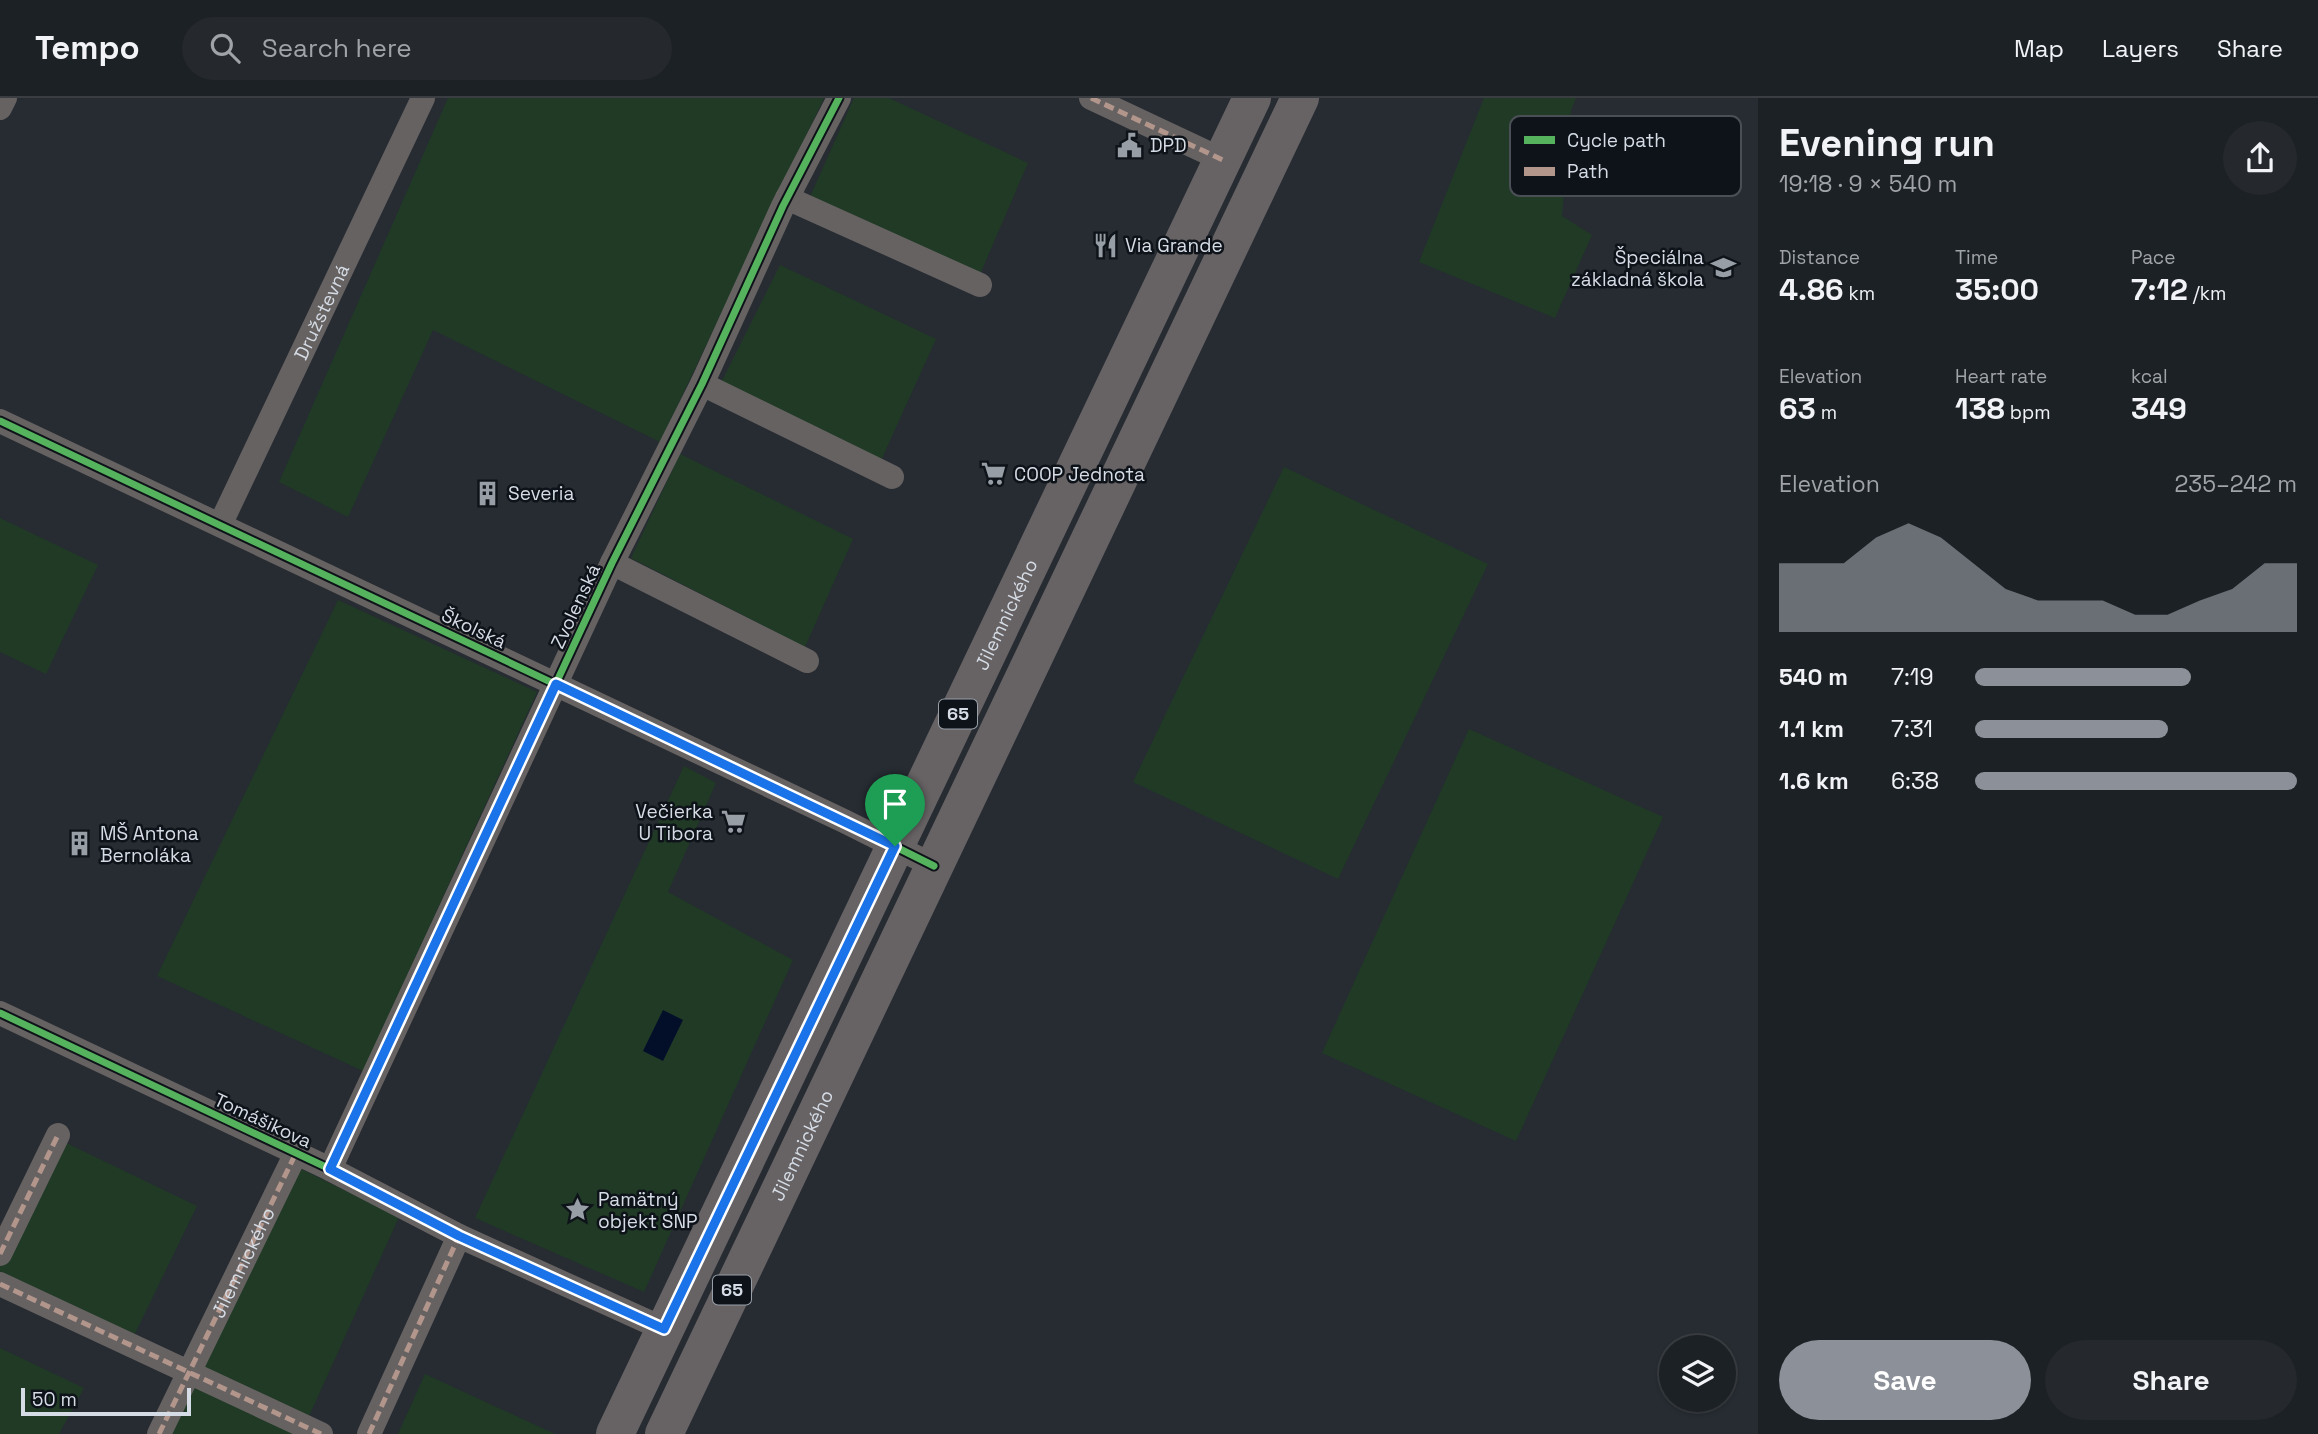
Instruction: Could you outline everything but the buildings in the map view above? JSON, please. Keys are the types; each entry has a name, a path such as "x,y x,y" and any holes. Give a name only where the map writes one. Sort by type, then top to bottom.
{"main road":[{"name":"Jilemnického","path":"615,1434 1252,98"},
{"name":"Jilemnického","path":"664,1434 1300,98"}],"street":[{"path":"0,108 5,98"},
{"name":"Družstevná","path":"220,525 422,98"},
{"name":"Zvolenská","path":"330,1169 612,563 702,384 787,198 839,98"},
{"path":"1091,98 1223,160"},
{"path":"787,198 980,285"},
{"path":"702,384 892,477"},
{"name":"Školská","path":"0,421 934,866"},
{"name":"Zvolenská","path":"612,563 807,661"},
{"name":"Tomášikova","path":"0,1013 330,1169 459,1236 664,1329"},
{"path":"0,1254 58,1135"},
{"name":"Jilemnického","path":"159,1434 296,1153"},
{"path":"369,1434 459,1236"},
{"path":"0,1284 321,1434"}],"green space":[{"path":"448,98 824,98 660,442 433,330 348,517 279,482"},
{"path":"854,98 889,98 1028,163 978,279 809,199"},
{"path":"1484,98 1576,98 1571,116 1510,116 1510,196 1564,196 1562,216 1592,235 1555,318 1419,262"},
{"path":"780,265 936,339 879,465 720,385"},
{"path":"680,454 853,539 805,647 631,558"},
{"path":"1284,467 1488,564 1338,879 1133,782"},
{"path":"0,518 98,565 46,674 0,652"},
{"path":"338,600 537,692 363,1071 157,976"},
{"path":"1469,729 1663,817 1516,1141 1322,1053"},
{"path":"684,766 716,783 668,892 793,960 644,1292 475,1218"},
{"path":"58,1139 197,1206 127,1350 0,1284 0,1251"},
{"path":"299,1168 399,1217 301,1434 170,1434"},
{"path":"0,1348 84,1388 59,1434 0,1434"},
{"path":"425,1374 555,1434 398,1434"}],"water":[{"path":"663,1010 683,1020 663,1061 643,1051"}],"marked path":[{"path":"1091,98 1223,160"},
{"path":"0,1254 58,1135"},
{"path":"159,1434 296,1153"},
{"path":"369,1434 459,1236"},
{"path":"0,1284 321,1434"}],"cycle path":[{"path":"330,1169 612,563 702,384 783,206 839,98"},
{"path":"0,421 934,866"},
{"path":"0,1013 330,1169 459,1236 664,1329"}],"place":[{"name":"DPD","path":"1130,145"},
{"name":"Via Grande","path":"1105,245"},
{"name":"Špeciálna základná škola","path":"1724,268"},
{"name":"COOP Jednota","path":"994,474"},
{"name":"Severia","path":"488,493"},
{"name":"Večierka U Tibora","path":"733,822"},
{"name":"MŠ Antona Bernoláka","path":"80,844"},
{"name":"Pamätný objekt SNP","path":"578,1210"}],"route":[{"path":"556,684 895,846 664,1329 459,1236 330,1169 556,684"}]}
